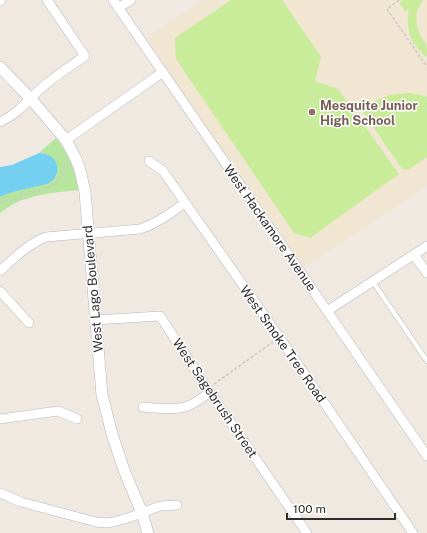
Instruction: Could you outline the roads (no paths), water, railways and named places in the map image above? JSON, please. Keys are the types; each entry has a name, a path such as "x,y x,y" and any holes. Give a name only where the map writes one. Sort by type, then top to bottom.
{"street":[{"path":"0,122 6,120 55,77 85,56 47,0"},
{"name":"West Hackamore Avenue","path":"112,0 427,456"},
{"path":"118,8 131,0"},
{"name":"West Lago Boulevard","path":"0,67 31,99 66,140 76,159 85,192 102,394 112,434 148,533"},
{"path":"66,140 163,72"},
{"name":"West Smoke Tree Road","path":"149,161 163,171 280,338 413,533"},
{"path":"0,271 21,252 38,240 46,237 140,229 159,221 185,203"},
{"path":"327,311 427,246"},
{"path":"414,255 427,273"},
{"path":"0,292 30,324"},
{"name":"West Sagebrush Street","path":"95,320 160,316 307,533"},
{"path":"143,407 159,408 189,405 198,400 209,390"},
{"path":"0,419 58,411 77,419"},
{"path":"0,493 21,502 96,522 105,523 128,518 160,506 177,505"}],"lane":[{"path":"373,282 427,361"}],"water":[{"path":"39,153 49,155 56,162 57,172 54,179 47,184 15,191 0,197 0,167 12,165"}],"place":[{"name":"Mesquite Junior High School","path":"312,112"}]}
